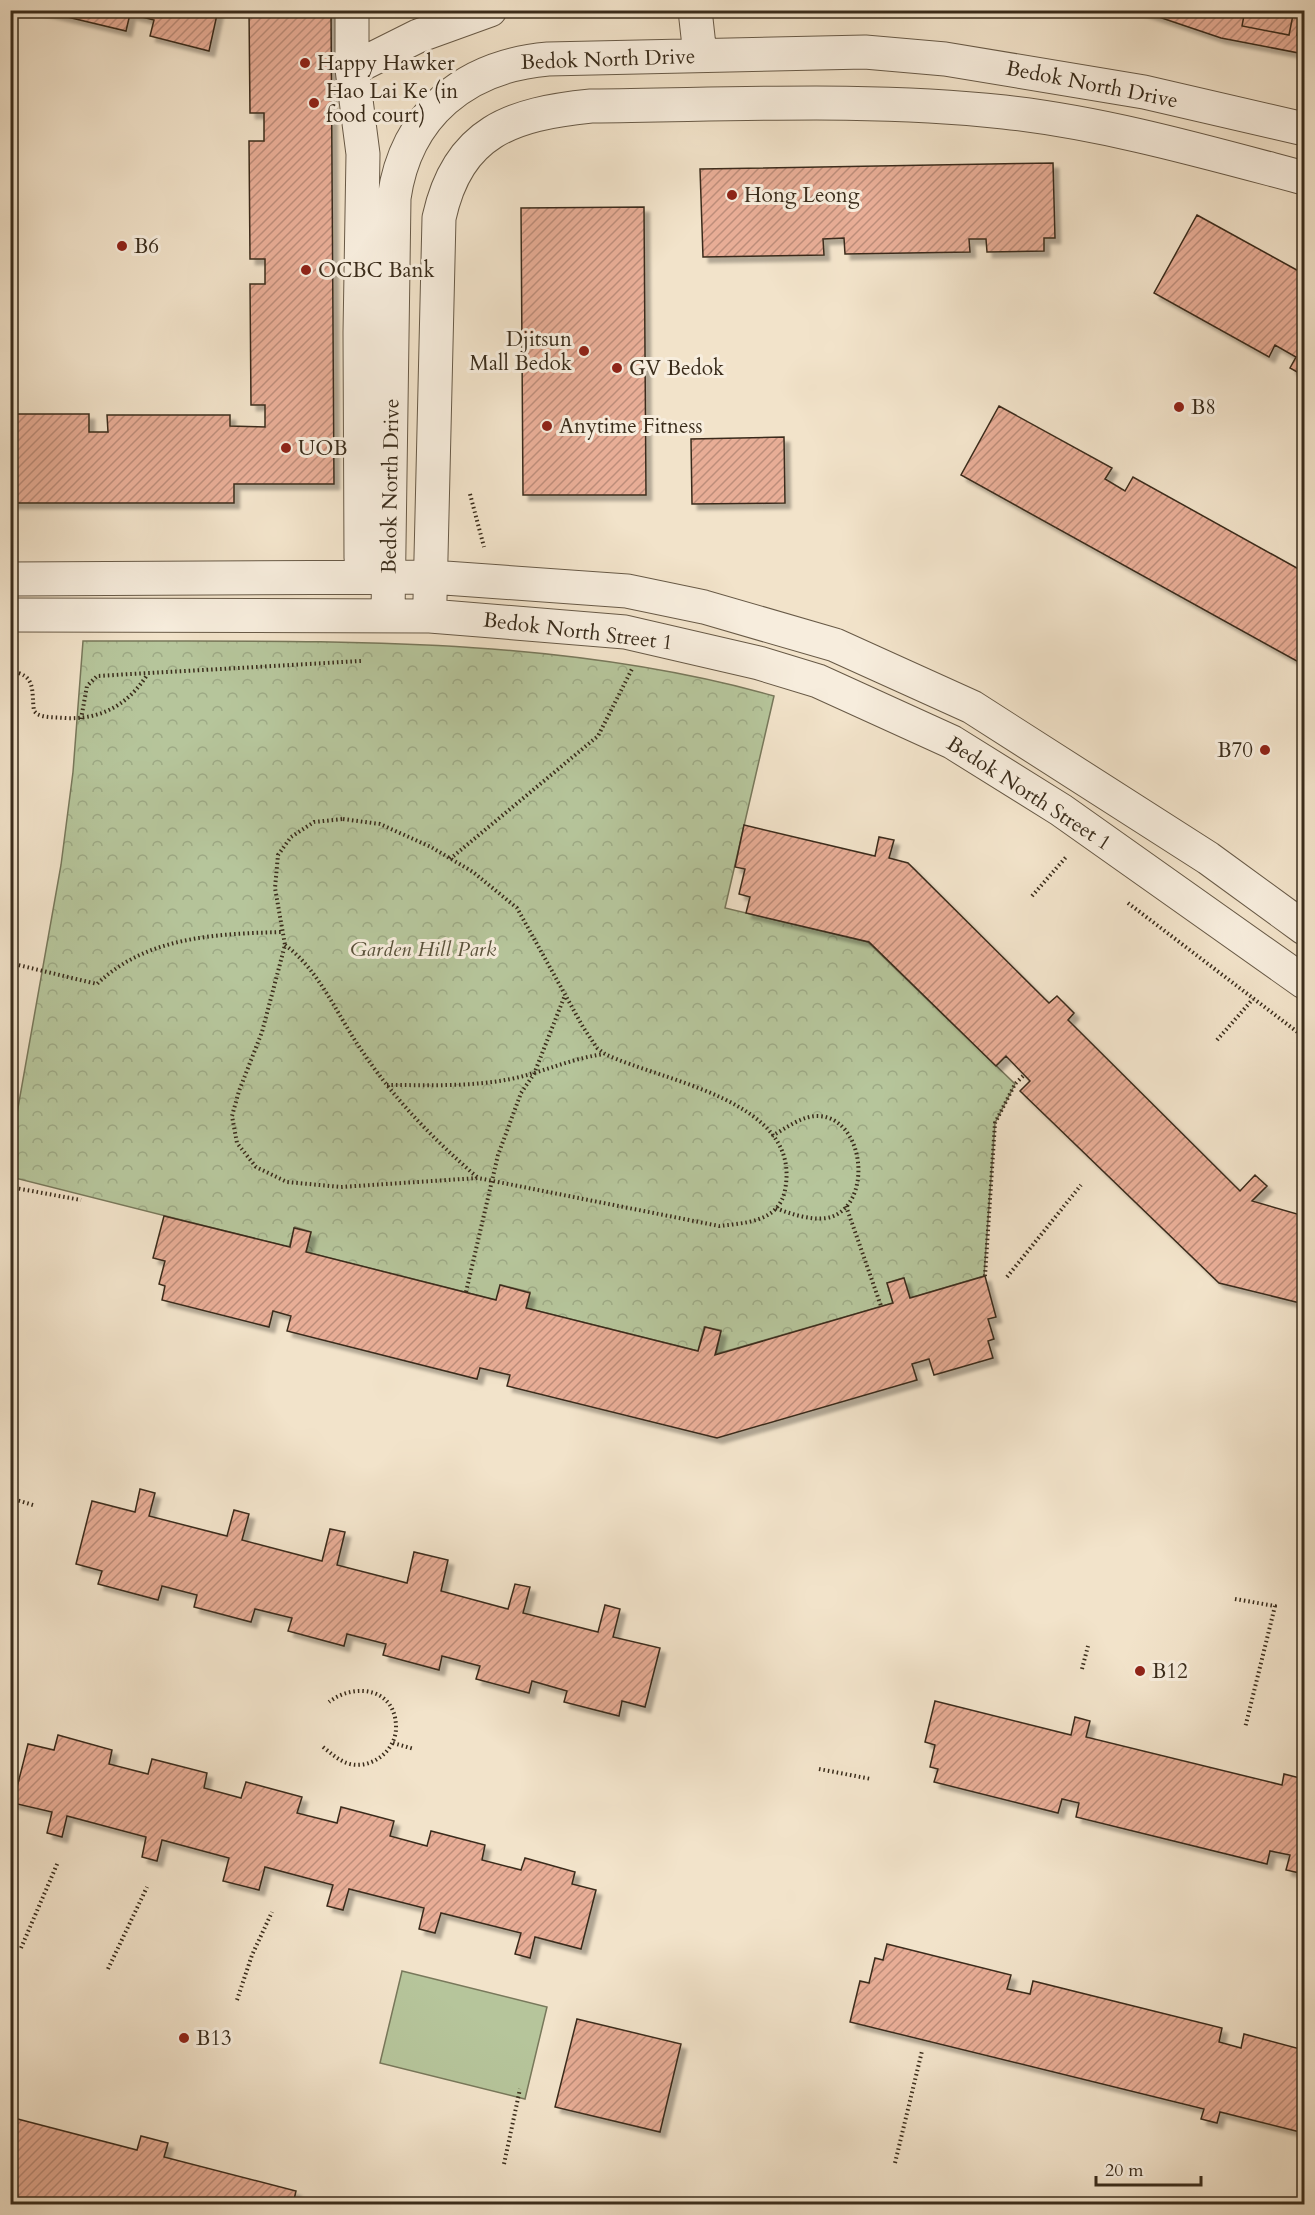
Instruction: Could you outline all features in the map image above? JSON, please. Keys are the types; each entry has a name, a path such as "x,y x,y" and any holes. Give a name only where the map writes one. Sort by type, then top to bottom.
{"street":[{"path":"352,10 352,69 363,154 360,333 362,558"},
{"path":"352,69 418,36 490,10"},
{"path":"695,10 700,55"},
{"name":"Bedok North Drive","path":"388,614 393,211 396,186 402,161 419,128 435,108 464,84 510,63 548,58 865,52 945,59 1036,72 1144,92 1305,129"},
{"name":"Bedok North Drive","path":"430,615 439,218 447,187 463,160 485,138 512,121 543,112 591,106 921,105 1006,112 1070,122 1305,178"},
{"name":"Bedok North Street 1","path":"10,579 431,577 627,591 704,607 835,645 972,707 1208,858 1305,928"},
{"name":"Bedok North Street 1","path":"10,615 430,615 625,632 759,663 828,686 952,742 1061,810 1305,982"}],"path":[{"path":"470,490 470,501 486,555"},
{"path":"81,719 85,692 92,679 116,674 361,661"},
{"path":"10,671 23,673 30,680 34,711 37,714 81,719 101,715 115,708 140,686 147,674"},
{"path":"450,859 598,736 622,692"},
{"path":"343,819 380,824 450,859 473,872 517,908 597,1048 605,1054 708,1092 745,1109 767,1127 783,1152 788,1175 784,1199 770,1215 750,1223 719,1226 478,1178 341,1187 287,1182 256,1167 237,1143 232,1116 239,1091 262,1032 285,945 282,932 275,888 278,855 291,837 314,822 343,819"},
{"path":"1059,850 1076,864"},
{"path":"1032,896 1057,867"},
{"path":"1123,899 1305,1037"},
{"path":"10,963 97,984 118,966 167,943 221,934 282,932"},
{"path":"285,945 309,968 387,1085 428,1135 478,1178"},
{"path":"466,1292 498,1155 521,1093 534,1074 565,995"},
{"path":"1217,1040 1253,999"},
{"path":"387,1085 464,1084 508,1080 534,1074 558,1064 605,1054"},
{"path":"984,1276 995,1123 1015,1084 1024,1075"},
{"path":"772,1136 800,1120 818,1116 832,1120 845,1129 854,1141 858,1158 858,1177 853,1196 846,1206 831,1217 811,1217 776,1208"},
{"path":"1007,1277 1081,1185"},
{"path":"10,1187 81,1200"},
{"path":"846,1206 881,1306"},
{"path":"10,1498 33,1505"},
{"path":"1235,1599 1275,1606 1245,1728"},
{"path":"1082,1669 1088,1646"},
{"path":"323,1747 338,1760 353,1765 369,1763 383,1755 393,1743 396,1728 393,1712 384,1699 371,1691 356,1689 341,1693 329,1702"},
{"path":"393,1743 414,1749"},
{"path":"819,1769 871,1779"},
{"path":"21,1948 57,1862"},
{"path":"108,1969 147,1887"},
{"path":"237,2000 252,1955 272,1912"},
{"path":"895,2163 922,2051"},
{"path":"504,2164 520,2089"}],"green space":[{"name":"Garden Hill Park","path":"83,641 344,642 518,651 604,661 689,676 774,696 725,908 868,942 1015,1084 995,1123 984,1276 910,1298 903,1278 887,1283 893,1303 716,1354 721,1330 704,1327 698,1351 526,1308 530,1292 501,1285 496,1300 306,1252 311,1232 295,1227 289,1247 11,1177 11,1147 61,865 73,772"},
{"path":"402,1971 547,2007 525,2099 380,2063"}],"building":[{"path":"38,10 218,10 209,51 150,36 154,20 130,14 126,31"},
{"path":"249,10 331,10 334,484 234,484 234,503 10,503 10,414 89,414 89,432 108,432 107,415 230,415 230,426 265,427 265,405 251,405 250,284 265,284 265,259 250,259 249,141 264,141 264,113 250,113"},
{"path":"1138,10 1304,10 1304,54 1221,38"},
{"path":"1245,10 1294,10 1289,35 1242,26"},
{"path":"1302,10 1304,10 1304,36 1297,35"},
{"path":"1053,163 1055,238 1044,238 1044,251 987,252 986,239 969,239 970,252 845,254 844,238 823,239 824,255 703,257 700,169"},
{"name":"Djitsun Mall Bedok","path":"644,207 646,495 523,495 521,208"},
{"path":"1197,215 1304,274 1304,376 1290,368 1296,357 1275,345 1269,357 1154,293"},
{"path":"999,406 1112,468 1105,479 1125,491 1133,477 1304,572 1304,665 961,475"},
{"path":"784,437 785,503 692,504 691,439"},
{"path":"744,825 875,856 879,837 894,840 889,858 908,863 1049,1003 1057,996 1074,1013 1068,1020 1240,1191 1255,1175 1267,1186 1252,1201 1304,1216 1304,1304 1219,1283 1020,1091 1030,1081 1006,1056 996,1066 869,942 746,913 750,897 739,894 745,869 735,867"},
{"path":"164,1216 290,1247 294,1228 311,1232 306,1252 496,1300 500,1285 530,1293 526,1308 698,1351 705,1327 721,1331 715,1355 893,1303 887,1283 904,1278 910,1298 985,1276 996,1317 988,1319 994,1339 988,1341 993,1358 934,1375 929,1359 912,1364 917,1380 717,1438 507,1386 510,1375 480,1368 477,1379 287,1331 291,1316 273,1311 269,1327 162,1300 165,1286 159,1284 165,1261 153,1258"},
{"path":"140,1489 155,1493 149,1516 227,1536 234,1510 249,1514 242,1540 322,1561 330,1529 345,1532 337,1565 407,1583 414,1552 448,1560 441,1591 508,1609 515,1584 530,1587 523,1613 598,1632 605,1605 620,1609 613,1637 660,1648 645,1707 622,1701 619,1716 564,1702 567,1691 532,1681 529,1693 476,1679 480,1666 442,1656 439,1670 383,1655 386,1644 347,1634 344,1646 288,1631 292,1618 255,1609 251,1622 194,1607 197,1595 162,1586 158,1600 98,1584 102,1571 76,1564 92,1501 135,1512"},
{"path":"935,1701 1071,1735 1075,1717 1090,1721 1086,1737 1282,1785 1284,1774 1304,1779 1304,1874 1286,1870 1290,1855 1270,1851 1267,1864 1076,1817 1079,1803 1062,1799 1058,1813 934,1782 938,1769 930,1767 935,1745 925,1742"},
{"path":"58,1735 112,1750 109,1764 148,1774 152,1759 207,1773 204,1788 241,1798 246,1782 302,1797 297,1813 337,1823 341,1807 394,1821 390,1836 427,1846 431,1831 485,1845 482,1860 521,1870 525,1858 575,1872 572,1884 596,1890 581,1949 535,1937 530,1958 515,1954 521,1933 441,1913 435,1933 419,1929 424,1908 349,1889 343,1910 327,1906 333,1885 265,1867 259,1890 223,1881 229,1858 162,1840 157,1861 142,1857 146,1837 67,1816 62,1837 47,1833 52,1812 13,1803 28,1744 54,1750"},
{"path":"887,1944 1011,1975 1007,1989 1030,1994 1033,1981 1222,2028 1219,2042 1241,2048 1244,2034 1304,2050 1304,2133 1220,2112 1217,2123 1201,2119 1204,2109 850,2022 860,1981 869,1983 875,1958 883,1960"},
{"path":"577,2019 681,2044 660,2132 555,2107"},
{"path":"10,2117 137,2150 141,2136 168,2143 164,2157 296,2191 293,2204 27,2204 10,2200"}],"place":[{"name":"Happy Hawker","path":"305,63"},
{"name":"Hao Lai Ke (in food court)","path":"314,103"},
{"name":"Hong Leong","path":"732,195"},
{"name":"B6","path":"122,246"},
{"name":"OCBC Bank","path":"306,270"},
{"name":"Djitsun Mall Bedok","path":"584,351"},
{"name":"GV Bedok","path":"617,368"},
{"name":"B8","path":"1179,407"},
{"name":"Anytime Fitness","path":"547,426"},
{"name":"UOB","path":"286,448"},
{"name":"B70","path":"1265,750"},
{"name":"B12","path":"1140,1671"},
{"name":"B13","path":"184,2038"}]}
